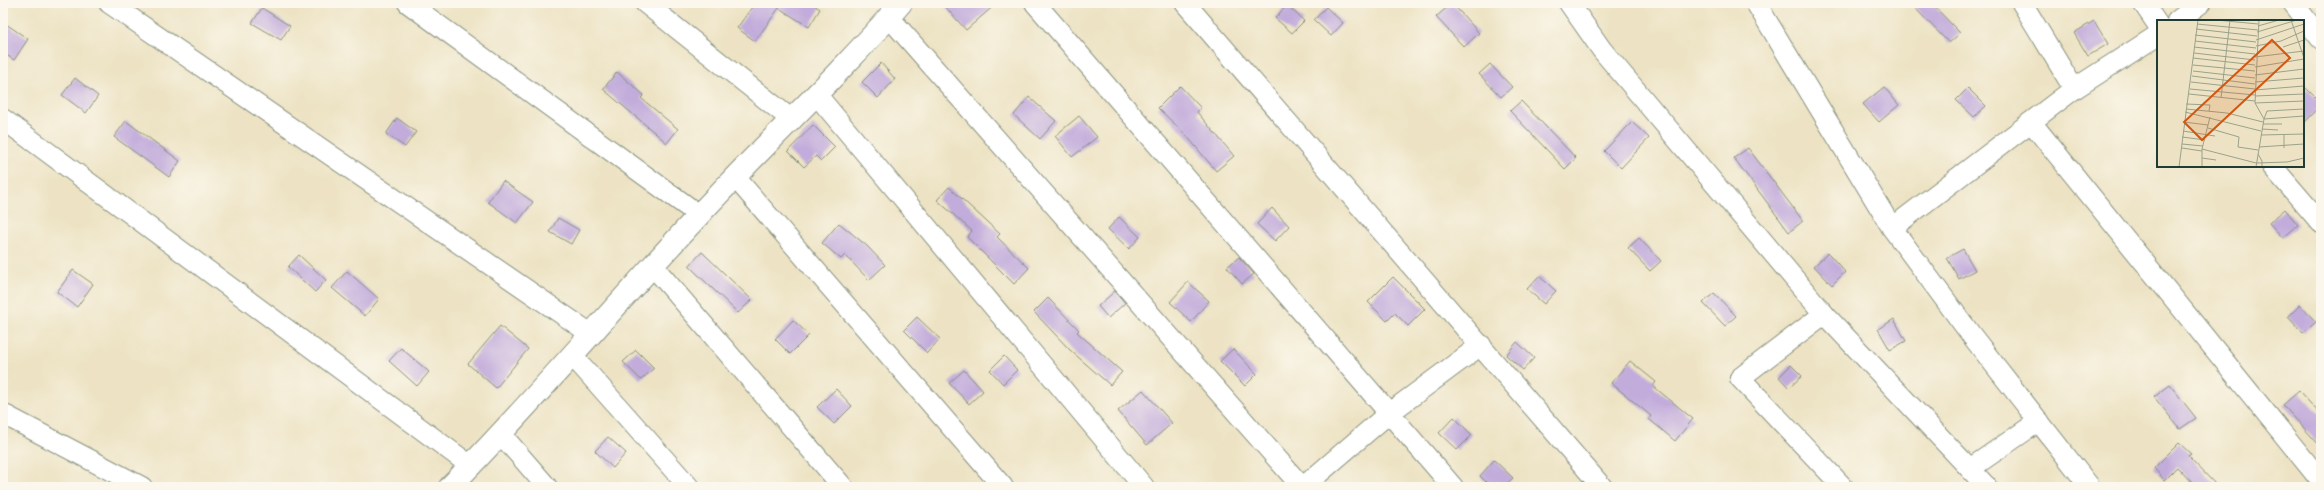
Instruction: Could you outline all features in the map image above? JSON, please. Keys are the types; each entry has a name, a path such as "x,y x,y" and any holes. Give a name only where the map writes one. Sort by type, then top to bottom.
{"street":[{"path":"109,3 591,334"},
{"path":"408,3 699,215"},
{"path":"645,3 792,120"},
{"path":"1035,3 1388,414 1453,487"},
{"path":"1185,3 1602,487"},
{"path":"1569,3 1602,50 1824,314 1971,468 1987,487"},
{"path":"1756,3 1892,228 1968,330 2090,487"},
{"path":"2022,3 2074,89"},
{"path":"2143,3 2157,24"},
{"path":"2178,20 2201,3"},
{"path":"2293,3 2321,39"},
{"path":"450,487 573,356 591,334 699,215 792,120 895,10 1302,487 1388,414 1481,345"},
{"path":"1892,228 2074,89 2157,36"},
{"path":"816,94 1144,487"},
{"path":"3,119 471,466"},
{"path":"2031,122 2321,481"},
{"path":"2273,167 2321,223"},
{"path":"735,177 1003,487"},
{"path":"653,266 843,487"},
{"path":"1824,314 1740,378 1843,487"},
{"path":"573,356 689,487"},
{"path":"3,414 142,487"},
{"path":"1971,468 2039,421"},
{"path":"501,434 547,487"}],"building":[{"path":"755,3 811,3 820,9 809,27 779,8 755,41 737,28"},
{"path":"942,3 997,3 966,30"},
{"path":"1452,3 1479,33 1464,47 1436,17"},
{"path":"1910,3 1931,3 1960,33 1949,43"},
{"path":"1287,5 1304,21 1292,33 1275,18"},
{"path":"1326,7 1343,23 1331,36 1314,20"},
{"path":"262,8 290,26 281,40 252,23"},
{"path":"2094,21 2108,44 2088,56 2074,33"},
{"path":"3,22 28,39 14,60 3,53"},
{"path":"881,63 895,79 878,98 862,82"},
{"path":"1490,64 1512,87 1501,97 1479,74"},
{"path":"617,72 644,95 641,98 678,129 667,143 603,89"},
{"path":"75,78 98,96 86,113 62,95"},
{"path":"1180,86 1201,108 1197,112 1234,156 1216,171 1186,135 1158,108"},
{"path":"2304,86 2321,103 2321,106 2304,123"},
{"path":"1884,87 1899,105 1879,122 1863,104"},
{"path":"1968,88 1986,106 1974,117 1956,100"},
{"path":"1029,97 1056,121 1040,139 1014,115"},
{"path":"1521,101 1576,158 1565,169 1510,111"},
{"path":"1079,116 1097,137 1072,157 1055,136"},
{"path":"397,118 416,132 405,147 386,134"},
{"path":"126,121 180,161 169,177 114,137"},
{"path":"1632,122 1649,138 1621,168 1604,151"},
{"path":"813,125 835,147 821,161 816,156 804,167 788,151"},
{"path":"1748,148 1803,221 1789,232 1734,158"},
{"path":"503,181 533,202 517,223 488,202"},
{"path":"949,187 1000,234 997,237 1029,268 1014,284 967,237 972,231 937,200"},
{"path":"1272,208 1289,226 1275,241 1257,224"},
{"path":"2285,209 2298,225 2283,238 2269,223"},
{"path":"1119,217 1140,237 1129,249 1108,229"},
{"path":"558,218 579,230 571,244 550,232"},
{"path":"839,223 867,246 885,265 869,280 845,255 841,259 822,243"},
{"path":"1639,238 1661,261 1650,271 1628,248"},
{"path":"1963,249 1975,270 1959,279 1947,258"},
{"path":"702,252 752,300 738,313 689,266"},
{"path":"1828,253 1845,272 1832,285 1814,266"},
{"path":"299,255 326,280 315,292 288,267"},
{"path":"1239,257 1254,274 1242,284 1227,267"},
{"path":"73,270 93,284 77,307 57,292"},
{"path":"347,271 379,299 365,316 332,288"},
{"path":"1539,276 1556,291 1544,304 1527,289"},
{"path":"1393,277 1425,309 1408,326 1395,313 1387,321 1368,302"},
{"path":"1188,282 1209,301 1191,322 1170,302"},
{"path":"1115,291 1125,303 1108,318 1098,306"},
{"path":"1714,293 1736,316 1725,326 1703,303"},
{"path":"1048,298 1079,330 1077,332 1122,372 1110,385 1070,350 1034,312"},
{"path":"2300,305 2316,322 2303,333 2288,317"},
{"path":"917,317 940,339 927,353 904,330"},
{"path":"1894,319 1906,341 1890,350 1878,329"},
{"path":"793,320 809,335 790,354 775,339"},
{"path":"500,326 528,349 496,388 468,364"},
{"path":"1517,342 1534,358 1523,370 1506,355"},
{"path":"401,348 429,372 417,386 389,361"},
{"path":"1233,349 1257,374 1245,386 1220,361"},
{"path":"636,350 654,368 641,380 623,362"},
{"path":"1004,356 1017,370 1003,384 990,370"},
{"path":"1630,361 1656,382 1653,386 1693,419 1675,441 1649,419 1651,416 1611,383"},
{"path":"1791,365 1802,376 1789,388 1779,377"},
{"path":"964,370 983,391 969,404 949,383"},
{"path":"2170,385 2196,418 2180,429 2154,397"},
{"path":"836,389 852,406 834,424 817,407"},
{"path":"1143,390 1172,423 1147,445 1118,411"},
{"path":"2299,391 2321,415 2321,447 2283,405"},
{"path":"1454,417 1472,435 1457,450 1439,433"},
{"path":"608,437 626,453 613,468 595,451"},
{"path":"2179,443 2191,454 2188,456 2218,487 2196,487 2177,467 2164,480 2154,468"},
{"path":"1494,460 1513,478 1503,487 1491,487 1480,476"}]}
